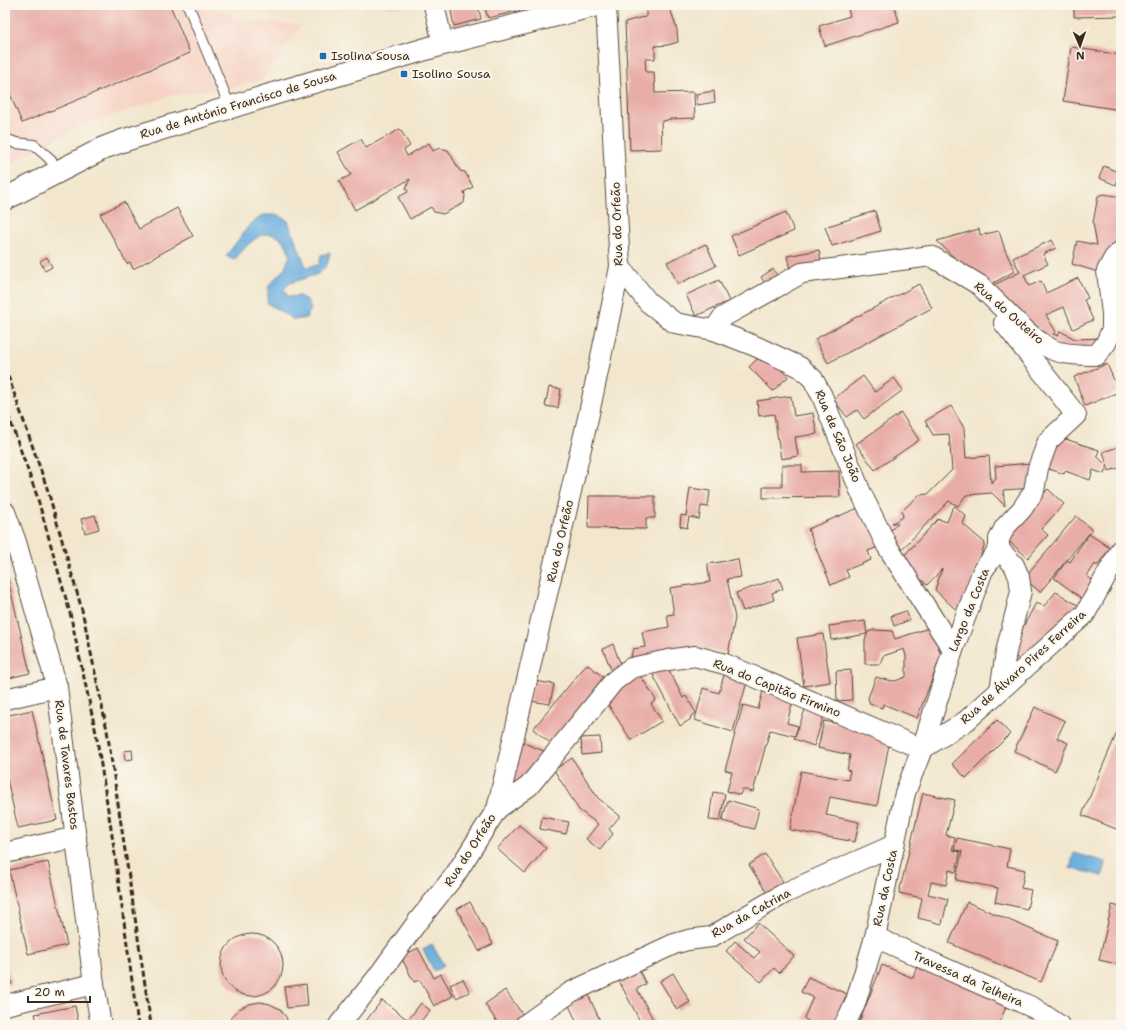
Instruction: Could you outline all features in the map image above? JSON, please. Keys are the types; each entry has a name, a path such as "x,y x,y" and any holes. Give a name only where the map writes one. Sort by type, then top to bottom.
{"street":[{"path":"434,5 443,44"},
{"name":"Rua de António Francisco de Sousa","path":"5,199 106,147 230,107 443,44 596,5"},
{"name":"Rua do Orfeão","path":"339,1025 455,875 497,809 588,418 620,267 606,5"},
{"name":"Rua do Outeiro","path":"714,330 723,317 802,273 931,256 981,286 1027,332 1052,350 1075,354 1097,355 1106,343 1112,329 1107,271 1114,258 1121,252"},
{"name":"Rua de São João","path":"620,267 648,302 675,324 714,330 756,346 800,366 814,379 861,493 887,546 953,650"},
{"path":"986,292 999,317 1076,415 1048,441 1038,468 1034,491 1022,509 1005,526 999,539 999,549 1014,565 1019,577 1021,591 1006,652 1000,690"},
{"name":"Rua de Tavares Bastos","path":"5,512 10,544 57,687 94,984 101,1025"},
{"name":"Largo da Costa","path":"922,749 953,650 983,570 999,549"},
{"name":"Rua de Álvaro Pires Ferreira","path":"922,749 966,721 1085,614 1121,549"},
{"name":"Rua do Capitão Firmino","path":"497,809 529,786 614,681 631,668 695,656 725,664 922,749"},
{"path":"5,699 57,687"},
{"name":"Rua da Costa","path":"844,1025 855,1004 875,937 905,793 922,749"},
{"path":"5,853 76,837"},
{"name":"Rua da Catrina","path":"525,1025 571,992 674,944 688,940 712,937 785,893 894,845"},
{"name":"Travessa da Telheira","path":"875,937 1034,1008 1060,1025"},
{"path":"5,1006 94,984"}],"lane":[{"path":"188,5 230,107"},
{"path":"5,139 16,143 34,146 48,157 59,171"}],"shaded area":[{"path":"5,5 213,5 235,19 301,25 264,79 234,87 174,95 78,127 5,167"}],"water":[{"path":"264,215 279,215 288,221 306,267 319,265 321,255 330,253 327,265 318,274 290,283 284,289 288,297 299,296 307,300 311,309 306,318 294,320 267,303 269,285 284,269 290,256 287,246 281,239 274,235 262,235 247,246 234,260 226,256 251,223"},
{"path":"1074,853 1106,862 1103,876 1070,868"},
{"path":"432,944 444,966 434,971 423,949"}],"building":[{"path":"5,5 170,5 190,53 22,123 5,82"},
{"path":"386,5 403,5 403,6 386,7"},
{"path":"450,5 478,5 481,19 454,26"},
{"path":"484,5 535,5 535,7 488,18"},
{"path":"656,5 669,5 677,30 678,42 668,45 655,46 655,59 645,59 646,72 654,72 655,93 694,92 695,118 670,119 661,122 662,149 630,150 625,22 646,17 646,8"},
{"path":"716,5 730,5 730,6 717,9"},
{"path":"732,5 748,5 733,10"},
{"path":"847,5 894,5 899,22 825,46 819,26 850,16"},
{"path":"1074,5 1121,5 1121,16 1074,17"},
{"path":"1071,47 1121,55 1121,110 1063,101"},
{"path":"714,91 715,102 698,105 696,94"},
{"path":"400,129 410,146 404,150 407,156 429,143 433,151 439,148 448,150 460,171 465,172 473,187 464,192 464,203 443,214 434,212 431,207 410,219 398,197 408,192 406,188 410,179 355,210 339,181 351,175 338,152 361,139 366,148"},
{"path":"1104,166 1120,173 1116,185 1099,178"},
{"path":"1103,194 1121,197 1121,240 1117,241 1105,274 1072,264 1077,241 1097,245 1093,223 1098,196"},
{"path":"124,202 139,229 177,208 193,236 133,269 130,262 127,264 100,214"},
{"path":"875,211 881,231 832,246 825,227"},
{"path":"786,212 794,231 739,255 731,236"},
{"path":"979,229 980,235 999,231 1005,250 1015,271 988,286 962,265 937,241"},
{"path":"1052,240 1056,248 1043,254 1048,264 1024,275 1029,286 1041,281 1046,293 1078,278 1088,298 1084,300 1093,320 1073,329 1064,307 1046,315 1056,332 1053,334 1058,336 1060,331 1075,339 1104,338 1099,347 1064,350 990,287 1020,272 1013,258"},
{"path":"706,244 716,266 678,284 667,262"},
{"path":"819,250 822,268 791,274 787,256"},
{"path":"47,257 52,267 45,271 40,261"},
{"path":"1121,258 1121,312 1111,284"},
{"path":"773,269 780,280 768,288 761,277"},
{"path":"719,280 729,301 696,316 686,295"},
{"path":"919,284 932,308 828,363 815,339"},
{"path":"764,352 788,377 773,391 749,367"},
{"path":"1107,364 1119,392 1085,406 1074,377"},
{"path":"863,376 875,392 894,378 903,390 864,419 857,410 847,417 833,399"},
{"path":"549,387 561,389 558,408 545,406"},
{"path":"791,396 794,416 813,413 817,434 795,437 798,456 781,459 774,414 759,416 757,401"},
{"path":"951,406 964,428 966,458 989,456 991,483 996,478 995,466 1032,463 1034,488 1003,490 1005,506 992,493 966,495 958,506 949,501 900,551 887,534 898,523 892,523 903,517 902,511 919,495 928,494 952,470 949,434 933,435 925,421"},
{"path":"901,413 919,440 875,470 856,444"},
{"path":"1056,436 1099,450 1097,456 1107,466 1104,474 1093,470 1090,480 1065,471 1064,474 1046,468"},
{"path":"1121,446 1121,467 1109,471 1103,452"},
{"path":"782,465 802,465 802,472 839,471 840,497 763,498 763,487 782,487"},
{"path":"690,488 710,491 708,507 701,506 699,519 689,517 687,528 680,526 681,515 686,516"},
{"path":"1048,489 1064,504 1041,529 1048,535 1028,558 1004,537"},
{"path":"589,496 655,496 655,518 646,518 646,529 588,528"},
{"path":"863,506 880,546 868,551 871,560 846,570 849,577 831,585 808,529"},
{"path":"955,506 966,516 963,524 985,543 962,611 954,608 935,590 942,569 927,585 900,560 938,519 947,522 952,509"},
{"path":"95,515 99,529 85,533 81,519"},
{"path":"1076,516 1092,530 1040,592 1024,578"},
{"path":"1089,534 1110,548 1097,566 1095,564 1087,576 1096,583 1084,600 1054,578 1067,560 1070,562"},
{"path":"738,559 741,577 727,579 735,618 728,654 703,649 630,661 633,649 645,647 642,632 669,627 667,615 674,614 670,588 710,582 708,564"},
{"path":"5,566 30,673 5,679"},
{"path":"779,578 783,589 772,593 774,600 743,611 736,593"},
{"path":"1056,592 1081,607 1022,664 1013,653 1023,627 1036,603 1044,606"},
{"path":"906,611 910,620 894,626 891,616"},
{"path":"865,621 867,634 831,640 829,626"},
{"path":"932,627 941,656 917,718 883,704 882,708 870,704 868,698 876,677 895,681 906,677 906,656 904,649 883,656 880,664 865,664 865,640 868,632 874,630 892,631 895,639"},
{"path":"823,634 830,682 804,686 797,638"},
{"path":"613,644 622,668 612,672 603,649"},
{"path":"587,664 608,681 555,747 533,729"},
{"path":"668,668 683,698 686,696 696,713 690,717 691,719 680,726 651,671"},
{"path":"851,670 852,700 837,701 836,671"},
{"path":"640,675 656,700 651,704 662,721 631,740 604,698"},
{"path":"724,675 747,682 733,732 695,720 703,688 719,693"},
{"path":"534,681 554,684 550,704 530,701"},
{"path":"763,691 793,700 787,723 798,726 795,736 770,730 753,792 742,789 740,795 727,791 732,772 725,770 743,705 758,709"},
{"path":"807,705 825,712 814,746 794,739"},
{"path":"1035,707 1065,721 1057,738 1068,743 1055,771 1014,751"},
{"path":"32,710 57,820 18,828 5,770 5,716"},
{"path":"997,720 1010,734 966,778 952,764"},
{"path":"824,721 891,734 877,806 830,797 826,815 859,822 855,842 790,830 801,771 848,780 850,771 847,770 850,755 818,748"},
{"path":"1121,723 1121,831 1082,815"},
{"path":"600,737 601,753 582,755 581,738"},
{"path":"519,741 544,751 529,789 504,779"},
{"path":"132,750 133,759 125,760 124,751"},
{"path":"572,758 598,798 620,816 609,829 613,834 600,850 586,839 598,824 579,810 554,770"},
{"path":"713,792 725,794 720,821 709,820"},
{"path":"923,793 955,800 946,835 955,837 952,850 960,852 956,872 949,870 946,885 931,882 928,894 948,899 942,924 918,918 922,898 899,893"},
{"path":"728,800 759,809 754,829 722,821"},
{"path":"542,817 569,822 566,834 540,829"},
{"path":"519,825 546,848 525,873 497,849"},
{"path":"957,838 1010,849 1007,866 1025,870 1021,888 1031,890 1027,909 995,902 998,888 956,880 962,851 954,850"},
{"path":"765,854 785,885 769,896 749,865"},
{"path":"48,862 67,945 28,954 9,870"},
{"path":"470,902 493,944 479,951 457,909"},
{"path":"967,902 1058,941 1041,982 949,943"},
{"path":"1112,905 1121,907 1121,965 1099,960"},
{"path":"758,923 794,956 779,973 774,968 761,982 726,951 735,941 754,958 760,952 744,938"},
{"path":"252,934 264,936 274,943 281,953 283,965 281,977 274,987 264,994 252,996 240,994 230,987 223,977 221,965 223,953 230,943 240,936"},
{"path":"418,948 434,978 441,974 453,996 434,1006 420,980 414,982 401,957"},
{"path":"5,956 12,984 5,986"},
{"path":"882,965 913,978 917,966 1008,1001 999,1025 983,1025 971,1020 970,1025 891,1025 882,1022 881,1025 858,1025"},
{"path":"638,968 646,984 637,989 656,1025 642,1025 618,979"},
{"path":"673,973 690,1002 677,1010 660,981"},
{"path":"808,977 847,994 834,1025 813,1025 804,1018 813,997 801,992"},
{"path":"463,979 470,992 456,998 450,985"},
{"path":"306,984 308,1006 287,1008 284,987"},
{"path":"505,990 526,1019 518,1025 499,1025 485,1004"},
{"path":"587,992 602,1025 578,1025 567,1001"},
{"path":"382,1000 408,1020 421,1003 430,1010 418,1025 371,1025 366,1021"},
{"path":"260,1002 270,1004 280,1009 286,1017 289,1025 229,1025 232,1017 239,1009 249,1004"},
{"path":"75,1006 79,1025 38,1025 35,1014"},
{"path":"13,1019 14,1025 5,1025 5,1021"}],"railway":[{"path":"5,367 48,491 82,610 107,730 151,1025"},
{"path":"5,406 37,496 70,613 96,733 114,848 138,1025"}],"place":[{"name":"Isolina Sousa","path":"323,56"},
{"name":"Isolino Sousa","path":"404,74"}]}
